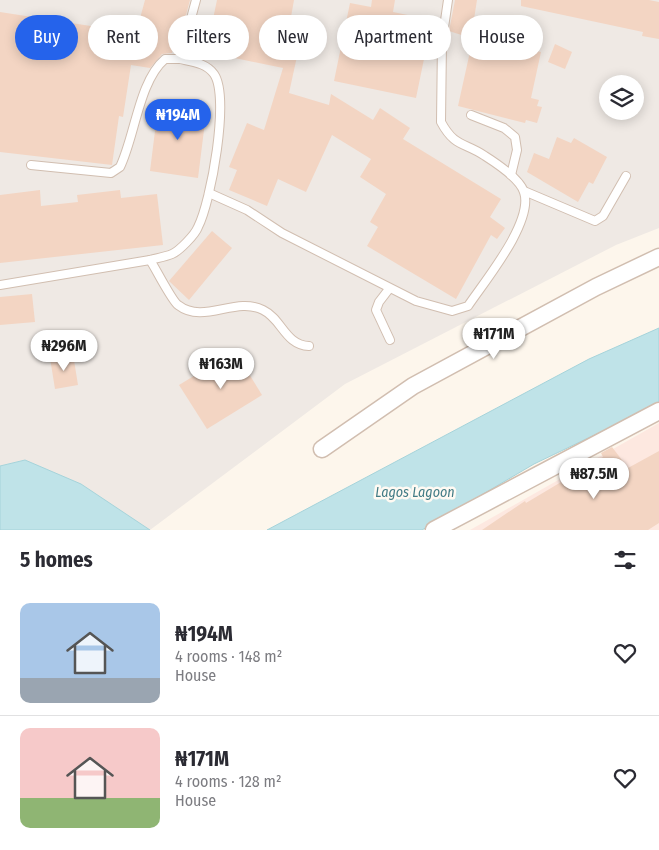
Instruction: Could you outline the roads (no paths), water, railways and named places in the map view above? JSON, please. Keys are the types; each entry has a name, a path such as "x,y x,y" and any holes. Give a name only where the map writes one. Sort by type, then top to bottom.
{"street":[{"path":"322,448 413,386 596,287 659,257"},
{"path":"434,530 659,411"}],"lane":[{"path":"192,15 196,0"},
{"path":"448,0 442,41 441,122 459,144 484,154 510,175 524,191 595,221 603,216 626,176"},
{"path":"31,165 111,173 120,167 148,85 158,64 165,58 168,58"},
{"path":"0,285 150,260 174,254 198,229 209,193 221,102 215,75 204,65 184,60"},
{"path":"471,116 504,128 515,137 517,150 510,175"},
{"path":"209,193 247,210 282,233 389,289 434,307 452,311 468,306 515,235 525,208 524,191"},
{"path":"150,260 176,304 188,310 203,313 236,306 261,308 273,316 294,342 309,346"},
{"path":"389,289 378,302 376,310 390,340"}],"water":[{"name":"Lagos Lagoon","path":"659,328 659,404 534,464 422,530 267,530 589,359"},
{"path":"25,460 81,484 150,530 0,530 0,466"}]}
